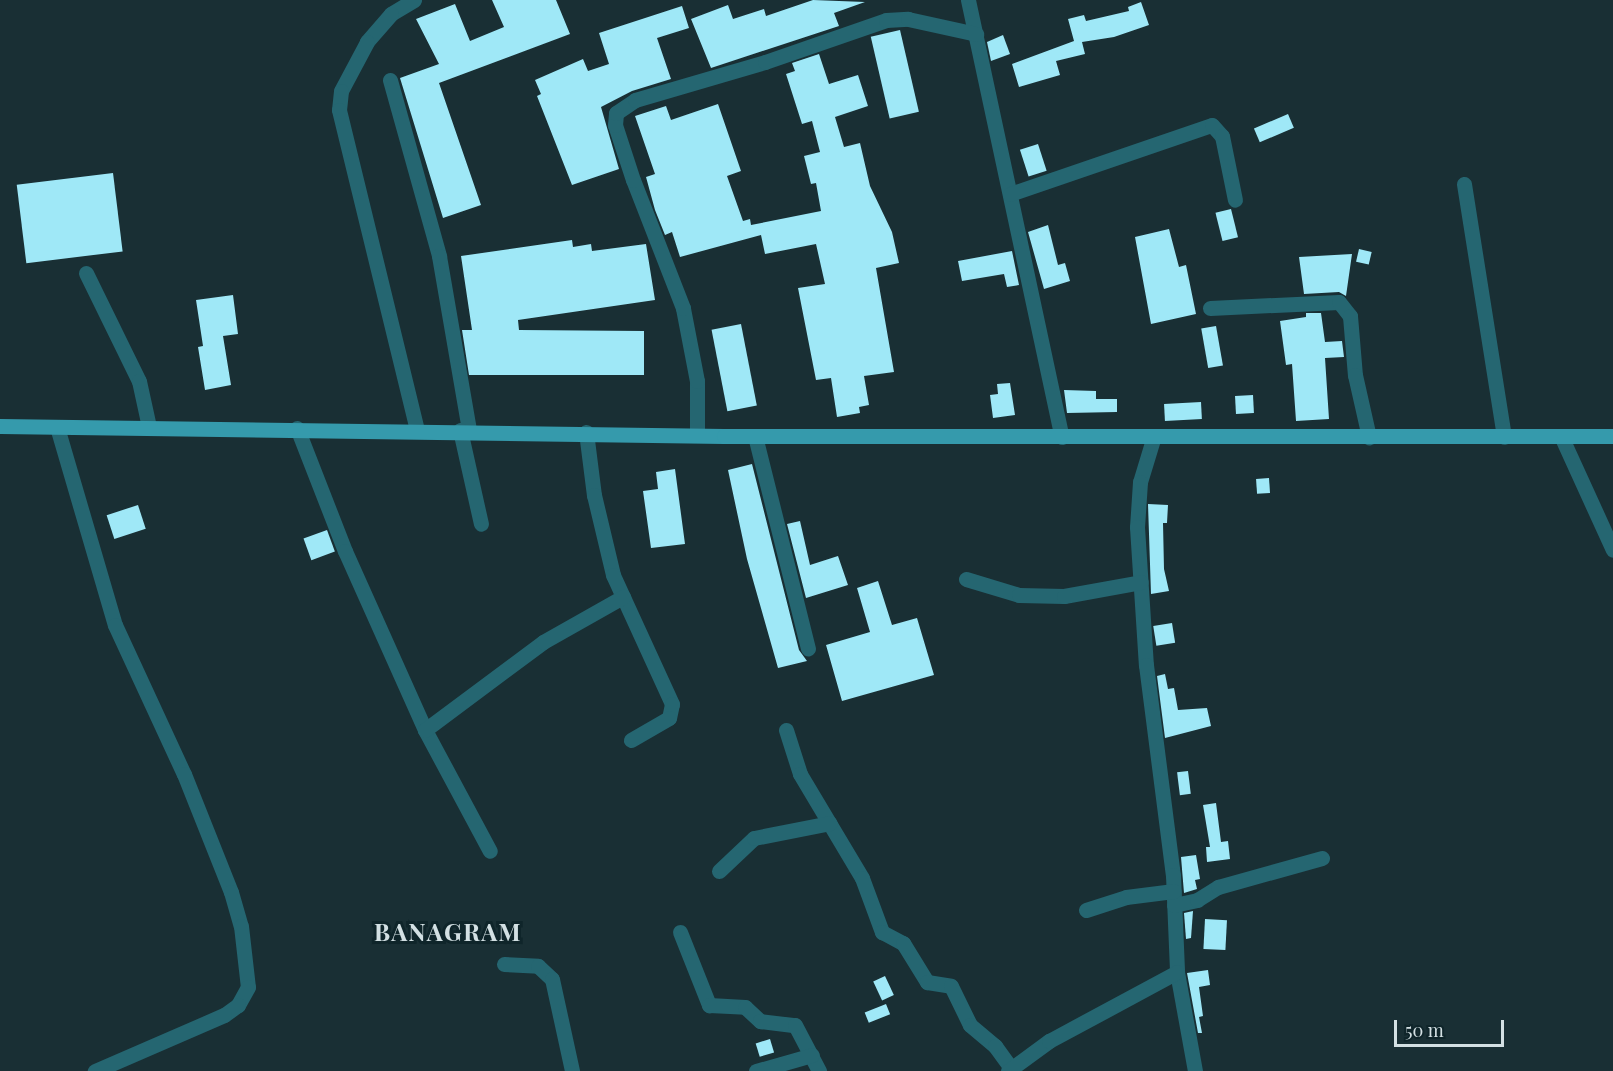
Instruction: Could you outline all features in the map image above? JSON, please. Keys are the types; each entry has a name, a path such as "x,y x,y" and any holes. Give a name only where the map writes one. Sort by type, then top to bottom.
{"main road":[{"path":"0,426 417,429 755,436 1613,436"}],"street":[{"path":"414,0 391,14 367,42 345,81 339,111 417,429"},
{"path":"968,0 1062,437"},
{"path":"697,435 697,381 683,308 633,180 615,125 616,113 635,100 765,62 886,20 908,19 976,34"},
{"path":"390,81 439,256 481,524"},
{"path":"1010,194 1212,125 1222,136 1235,200"},
{"path":"1464,184 1504,437"},
{"path":"86,273 139,381 149,427"},
{"path":"1210,308 1339,302 1350,316 1355,375 1369,437"},
{"path":"57,427 115,625 184,774 231,892 241,926 248,987 238,1005 224,1015 95,1071"},
{"path":"297,428 345,552 425,730 490,851"},
{"path":"586,432 594,495 609,561 672,704 669,718 630,740"},
{"path":"755,436 808,648"},
{"path":"1154,436 1137,502 1146,665 1174,898 1177,972 1195,1071"},
{"path":"1562,436 1613,550"},
{"path":"966,579 1006,592 1064,596 1141,582"},
{"path":"425,730 543,642 623,597"},
{"path":"786,730 800,774 862,878 882,932 903,943 927,982 951,986 970,1025 995,1046 1009,1070 1131,994 1177,972"},
{"path":"719,871 754,838 830,824"},
{"path":"1086,910 1126,897 1197,900 1218,887 1322,858"},
{"path":"680,932 709,1005 744,1007 760,1021 795,1025 819,1071"},
{"path":"504,964 538,966 552,979 572,1071"},
{"path":"756,1071 812,1055"}],"building":[{"path":"492,0 556,0 570,34 439,83 481,205 443,218 400,78 439,64 416,19 455,4 470,41 504,27"},
{"path":"813,0 865,2 834,13 839,26 711,68 691,19 728,5 733,19 764,9 766,16"},
{"path":"1141,2 1149,25 1114,37 1082,42 1085,54 1056,61 1060,75 1019,87 1012,64 1074,41 1068,19 1084,15 1086,21 1129,11 1128,7"},
{"path":"682,6 689,28 657,38 671,79 632,91 601,107 619,169 572,185 537,96 541,94 535,80 583,59 588,71 609,64 599,33"},
{"path":"900,30 919,112 890,119 871,37"},
{"path":"1003,35 1010,54 991,61 987,42"},
{"path":"819,54 829,84 858,75 868,106 835,117 844,147 860,143 870,186 892,232 899,263 876,268 894,372 864,376 869,405 859,407 860,413 837,417 831,378 816,380 798,288 825,284 816,244 765,254 761,235 680,257 672,232 665,235 655,210 646,177 655,174 635,116 666,106 671,120 718,104 741,171 727,176 743,221 750,219 751,225 821,211 816,183 811,184 804,156 820,152 812,121 802,124 786,74 795,71 792,63"},
{"path":"1288,114 1294,128 1260,142 1254,128"},
{"path":"1038,144 1047,171 1029,177 1020,150"},
{"path":"113,173 123,251 26,263 17,185"},
{"path":"1231,209 1238,237 1222,241 1215,213"},
{"path":"1048,225 1058,265 1065,263 1070,281 1044,289 1028,232"},
{"path":"1169,229 1179,267 1186,265 1196,314 1151,324 1135,237"},
{"path":"572,240 573,247 591,244 592,251 646,244 655,300 518,320 519,330 644,331 644,375 469,375 462,330 472,330 461,256"},
{"path":"1359,249 1372,252 1369,265 1356,262"},
{"path":"1012,251 1019,285 1007,287 1004,274 962,281 958,261"},
{"path":"1352,254 1346,296 1339,292 1304,294 1299,257"},
{"path":"233,295 238,334 223,336 231,385 205,390 198,347 203,346 196,300"},
{"path":"1306,313 1321,313 1325,342 1342,341 1344,357 1325,358 1329,419 1296,421 1292,364 1286,365 1280,321 1306,317"},
{"path":"741,324 757,405 727,411 712,330"},
{"path":"1216,326 1223,365 1208,368 1201,329"},
{"path":"1010,383 1015,415 993,418 990,395 998,394 997,384"},
{"path":"1064,390 1096,391 1096,399 1117,399 1117,412 1067,413"},
{"path":"1253,395 1254,413 1236,414 1235,396"},
{"path":"1201,402 1202,419 1165,421 1164,404"},
{"path":"752,464 799,650 807,661 778,668 747,559 728,470"},
{"path":"675,469 685,544 651,548 643,491 658,489 656,472"},
{"path":"1269,478 1270,493 1257,494 1256,479"},
{"path":"1148,504 1168,505 1167,523 1163,523 1164,569 1169,591 1151,594"},
{"path":"138,505 146,529 114,539 107,515"},
{"path":"800,521 810,565 838,556 848,585 806,598 787,524"},
{"path":"327,530 335,552 311,560 304,539"},
{"path":"878,581 892,625 917,618 934,675 842,701 826,645 870,632 857,588"},
{"path":"1172,623 1175,643 1156,646 1153,626"},
{"path":"1165,674 1168,689 1174,688 1178,710 1207,708 1211,726 1165,738 1157,676"},
{"path":"1188,771 1191,794 1180,795 1177,772"},
{"path":"1216,803 1221,842 1228,841 1230,859 1207,862 1206,847 1210,847 1203,805"},
{"path":"1196,855 1200,879 1195,880 1197,889 1184,893 1181,857"},
{"path":"1193,911 1191,938 1186,939 1184,913"},
{"path":"1205,919 1227,920 1225,950 1203,949"},
{"path":"1208,970 1210,985 1199,987 1203,1016 1199,1017 1202,1033 1198,1033 1187,973"},
{"path":"885,976 894,995 882,1001 873,981"},
{"path":"886,1004 890,1014 869,1023 865,1013"},
{"path":"770,1039 774,1052 760,1057 756,1043"}],"district":[{"name":"BANAGRAM","path":"448,932"}]}
